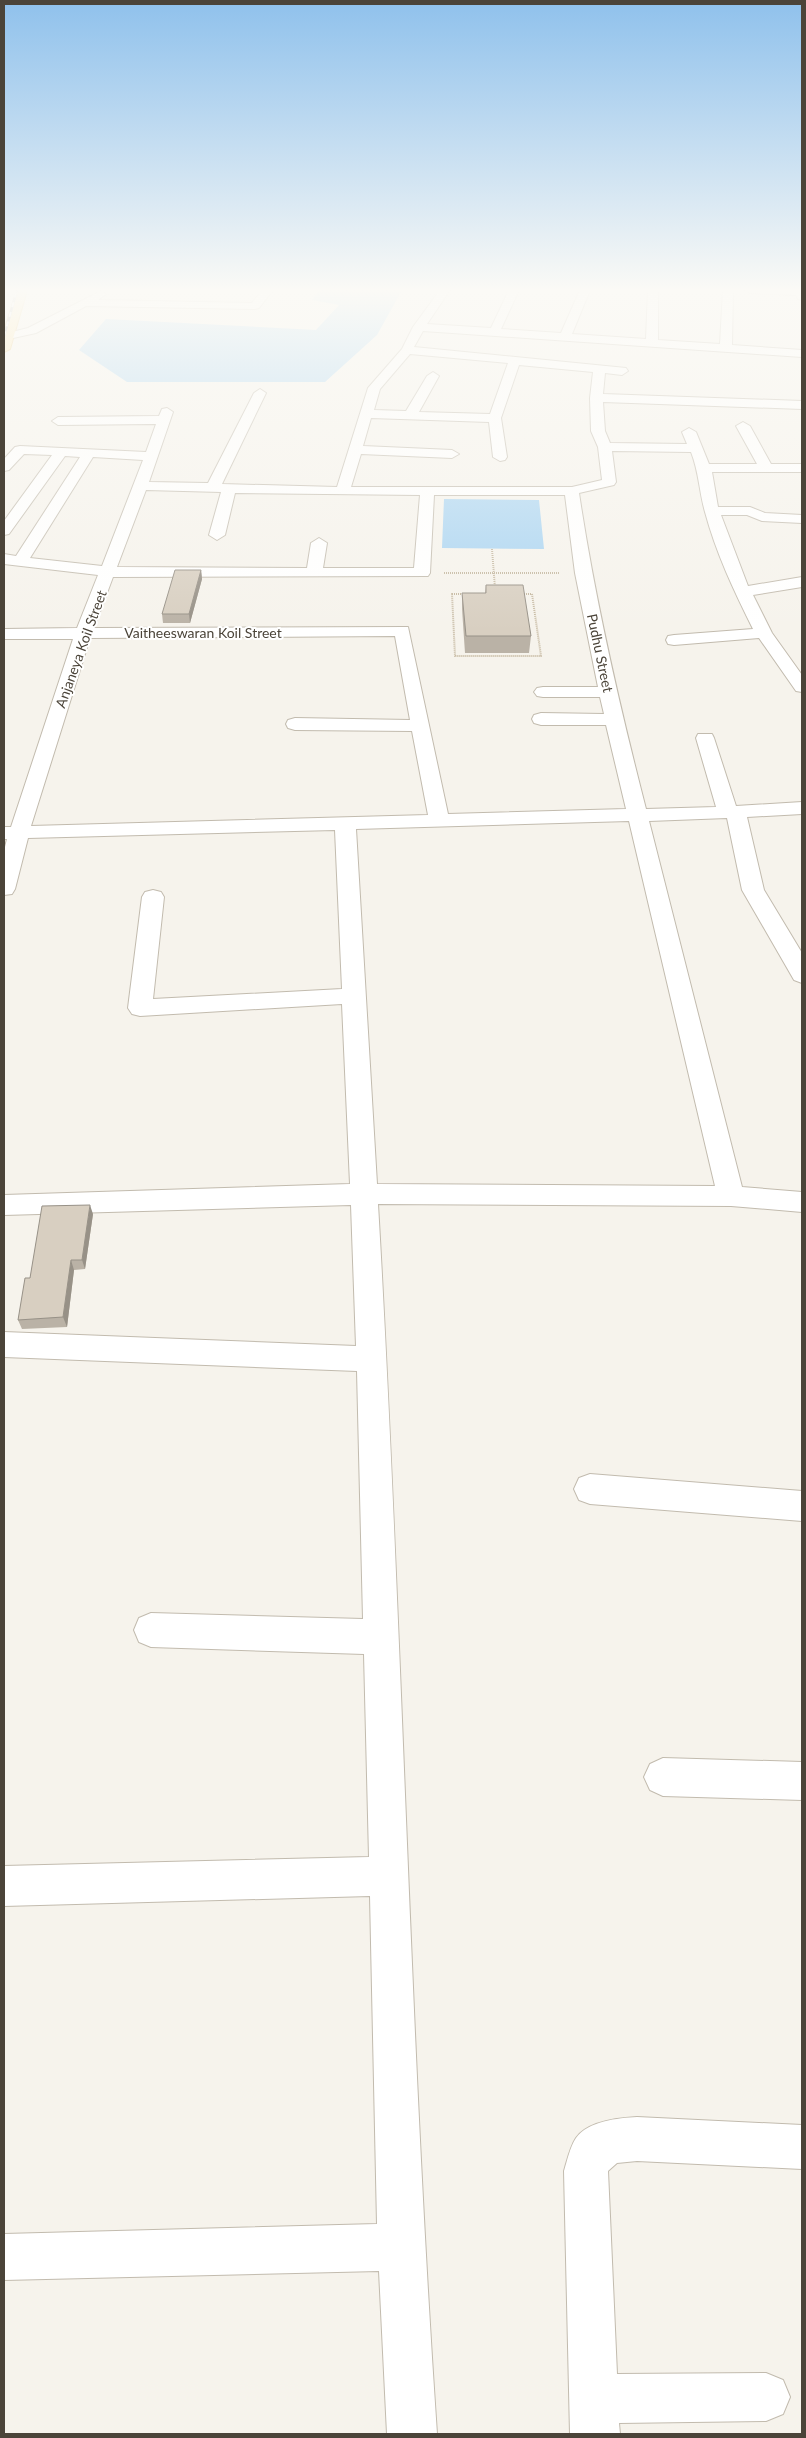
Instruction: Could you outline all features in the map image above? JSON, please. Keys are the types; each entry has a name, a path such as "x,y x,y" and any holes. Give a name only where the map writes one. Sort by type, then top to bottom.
{"street":[{"path":"213,488 255,404"},
{"path":"343,491 369,404"},
{"path":"410,416 417,404"},
{"path":"500,404 495,418 500,457"},
{"path":"142,486 343,491 572,491 609,482 605,447 598,432 596,404"},
{"path":"766,404 802,405"},
{"path":"366,414 495,418"},
{"name":"Anjaneya Koil Street","path":"4,889 11,833 83,634 142,486 165,416 58,421"},
{"path":"743,426 766,468"},
{"path":"689,432 704,468 712,511 734,575 764,634 802,687"},
{"path":"605,447 697,448"},
{"path":"4,467 20,450 152,456"},
{"path":"355,450 452,454"},
{"path":"4,531 61,452"},
{"path":"20,560 89,453"},
{"path":"704,468 802,468"},
{"path":"217,535 229,488"},
{"path":"4,559 109,572 422,573 427,491"},
{"name":"Pudhu Street","path":"572,491 583,573 614,720 731,1196"},
{"path":"712,511 750,511 762,518 802,519"},
{"path":"314,573 319,543"},
{"path":"744,592 802,582"},
{"name":"Vaitheeswaran Koil Street","path":"4,634 402,631 420,726"},
{"path":"674,640 764,634"},
{"path":"543,692 608,692"},
{"path":"542,719 614,720"},
{"path":"296,724 420,726 439,819"},
{"path":"705,738 732,812 753,890 799,966 802,975"},
{"path":"11,833 636,813 732,812 802,808"},
{"path":"345,822 372,1359 401,2247 412,2434"},
{"path":"153,897 140,1008 354,996"},
{"path":"4,1205 364,1194 731,1196 802,1202"},
{"path":"4,1345 372,1359"},
{"path":"590,1489 802,1506"},
{"path":"152,1630 381,1637"},
{"path":"663,1777 802,1781"},
{"path":"4,1886 389,1876"},
{"path":"766,2397 595,2417 586,2171 592,2153 610,2141 637,2139 802,2147"},
{"path":"4,2258 401,2247"}],"path":[{"path":"492,549 496,594"},
{"path":"422,573 551,574"},
{"path":"452,594 496,594 532,594 541,656 455,656 452,594"}],"water":[{"path":"444,499 539,500 544,549 442,548"}],"building":[{"path":"175,570 201,570 189,614 162,614"},
{"path":"486,585 523,585 531,636 466,636 462,593 486,593"},
{"path":"90,1205 82,1260 71,1260 63,1317 18,1320 25,1278 30,1278 42,1206"}]}
